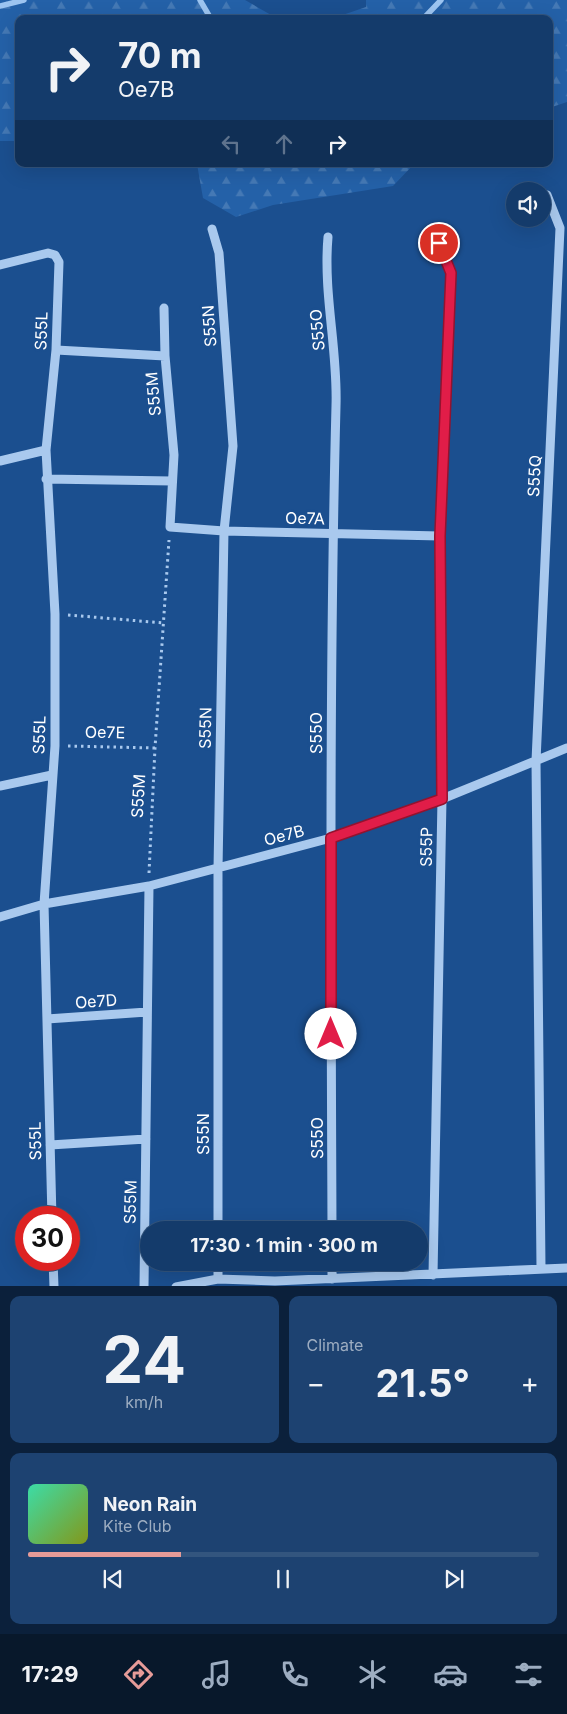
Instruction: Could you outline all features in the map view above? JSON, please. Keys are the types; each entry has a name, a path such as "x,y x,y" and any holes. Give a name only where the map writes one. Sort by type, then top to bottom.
{"street":[{"name":"S55Q","path":"536,761 560,228 551,205"},
{"name":"S55N","path":"212,229 218,253 233,446 224,532 218,869 218,1221"},
{"name":"S55O","path":"328,237 326,264 337,387 333,534 331,838 332,1221"},
{"name":"S55P","path":"433,1274 442,799 440,536 451,273 439,243"},
{"name":"S55L","path":"0,265 48,252 55,255 59,262 56,350 46,450 46,479 56,614 55,746 44,904 52,1206"},
{"name":"S55M","path":"164,308 165,356 174,456 170,527"},
{"path":"56,350 165,356"},
{"path":"0,461 46,450"},
{"path":"46,479 172,481"},
{"name":"Oe7A","path":"170,527 224,532 440,536"},
{"name":"Oe7B","path":"0,918 44,904 149,886 331,838 442,799 567,748"},
{"path":"536,761 541,1268"},
{"path":"0,786 52,775"},
{"name":"S55M","path":"144,1286 149,886"},
{"name":"Oe7D","path":"47,1019 147,1012"},
{"path":"50,1145 146,1139"},
{"path":"176,1286 218,1279 277,1284 332,1279 567,1268"},
{"path":"53,1271 54,1286"},
{"path":"218,1271 218,1279"},
{"path":"332,1271 332,1279"}],"path":[{"name":"S55M","path":"149,886 155,748 170,527"},
{"path":"56,614 164,623"},
{"name":"Oe7E","path":"55,746 155,748"}],"green space":[{"path":"0,0 245,0 271,15 15,15 15,141 0,141"},
{"path":"366,0 567,0 567,102 553,107 553,15 343,15 366,7"},
{"path":"198,167 411,167 393,186 273,205 236,217 203,198"}],"waterway":[{"path":"0,6 24,0"},
{"path":"200,0 209,15"},
{"path":"427,15 441,0"}],"route":[{"path":"331,1034 331,838 442,799 440,536 451,273 439,243"}]}
